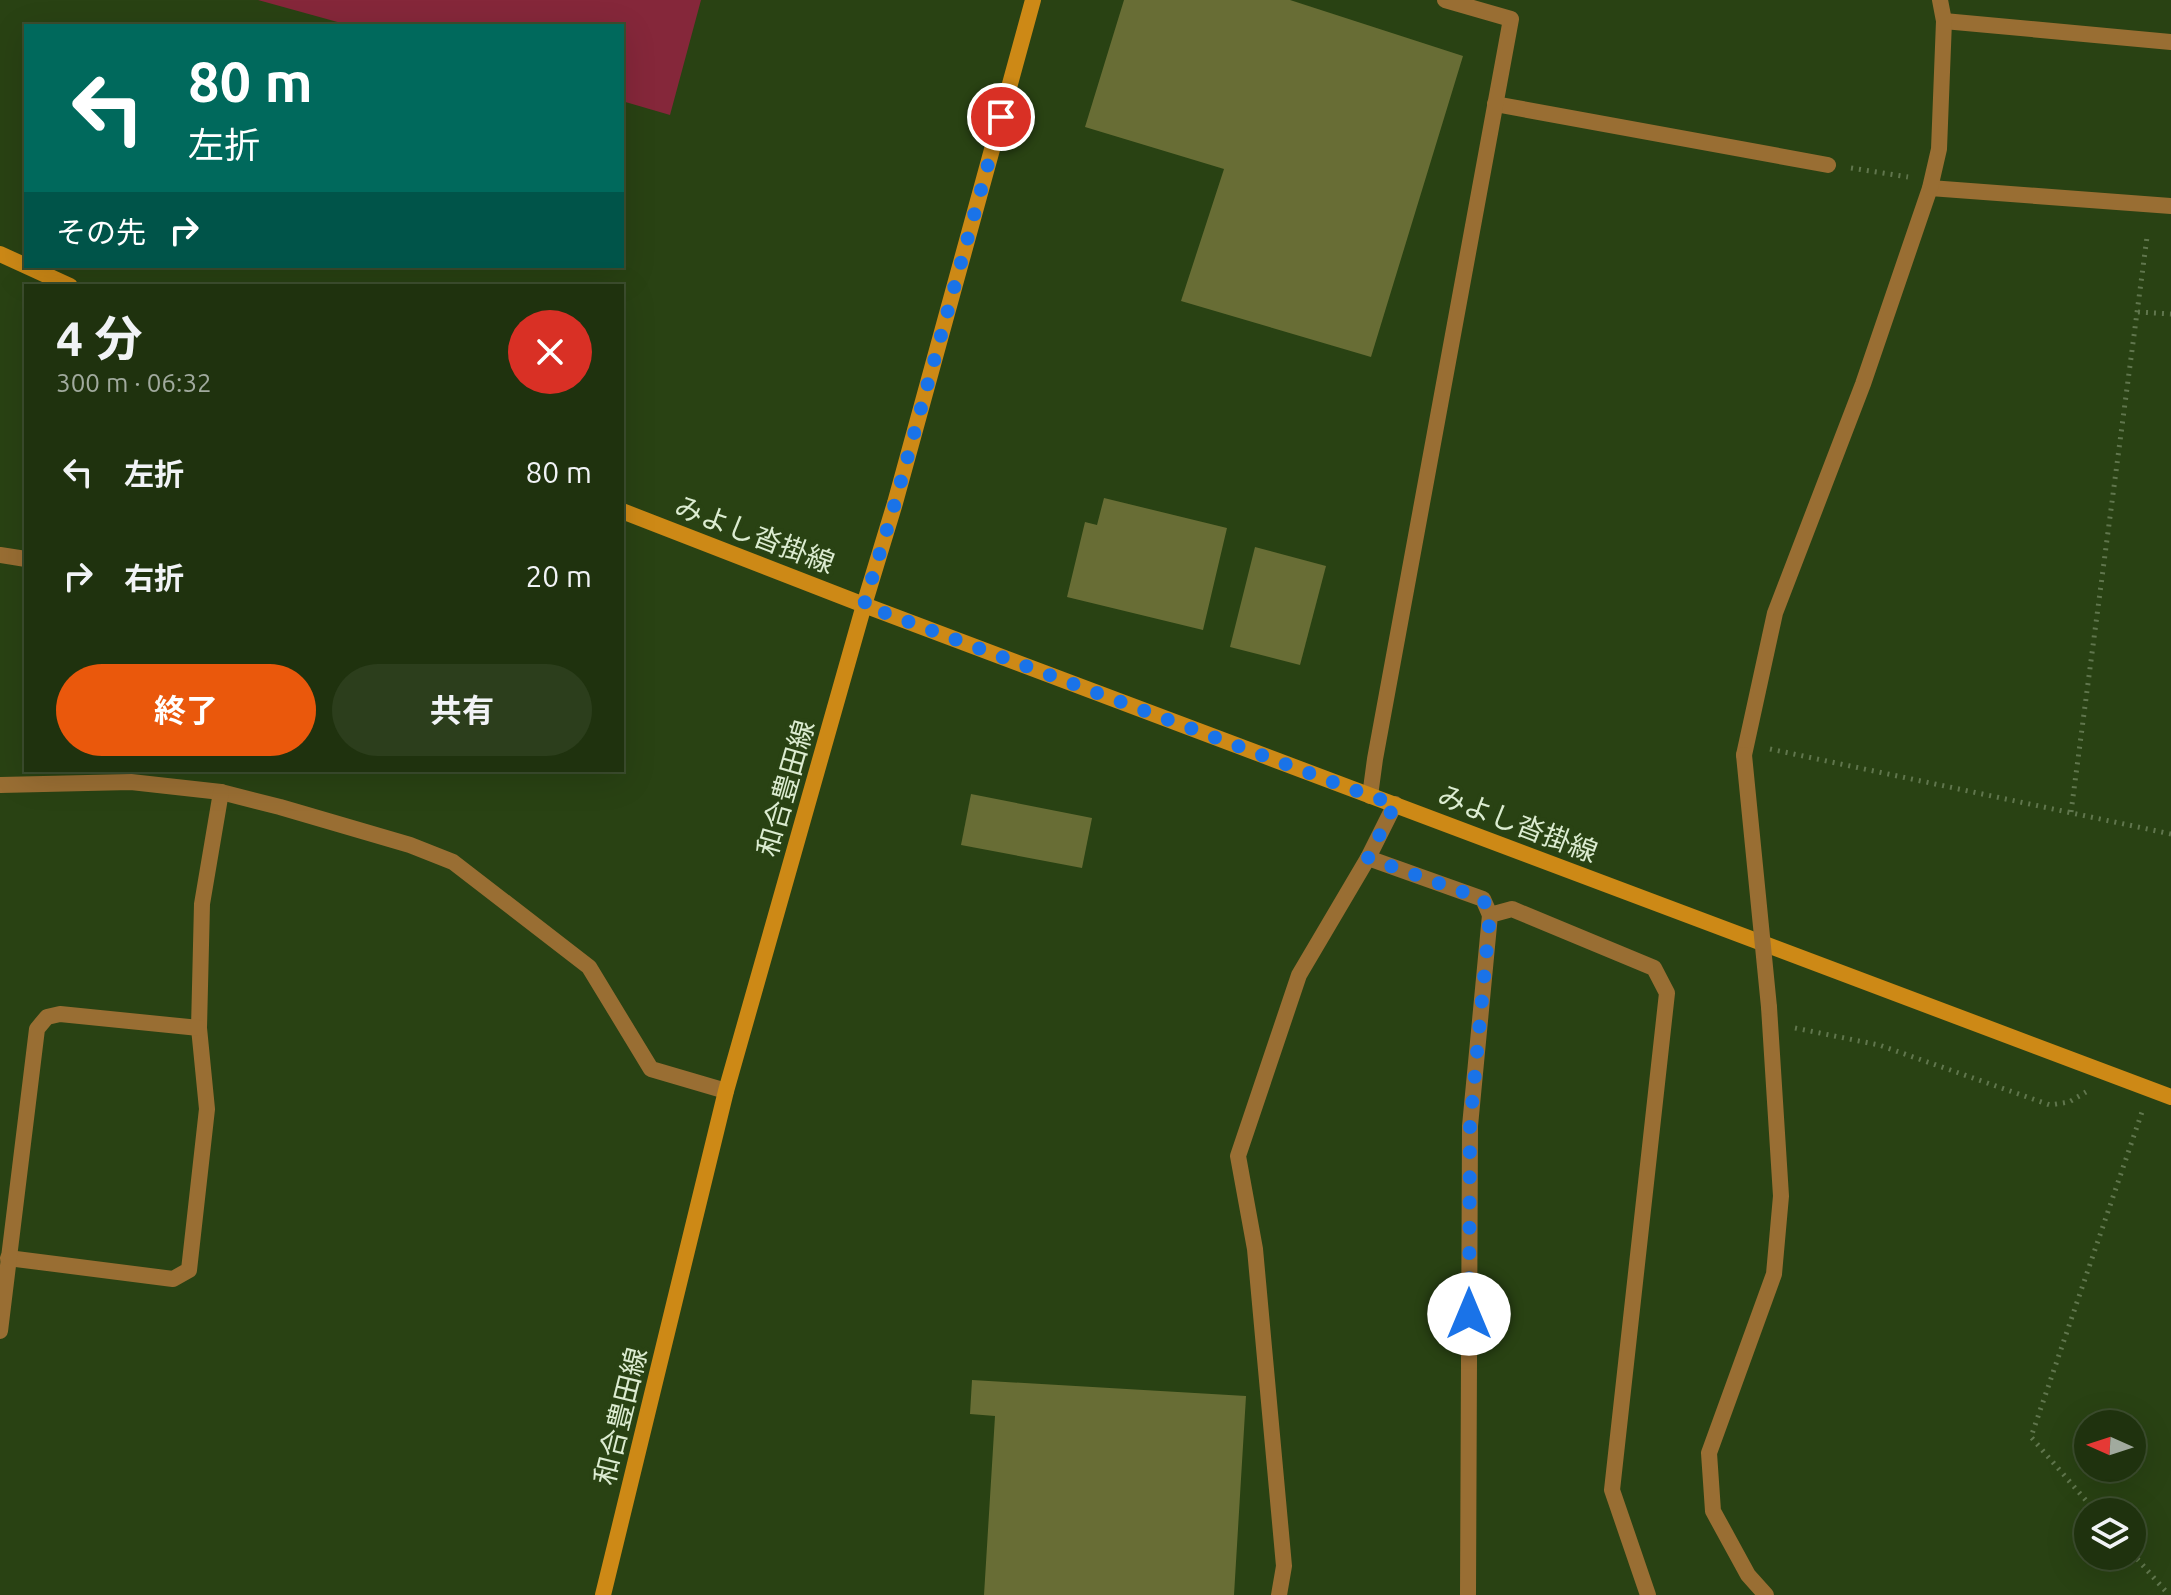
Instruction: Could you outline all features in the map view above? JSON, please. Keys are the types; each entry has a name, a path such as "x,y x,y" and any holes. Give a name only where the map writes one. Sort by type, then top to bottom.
{"main road":[{"name":"和合豊田線","path":"603,1595 726,1091 895,503 1033,0"},
{"path":"0,254 24,265"},
{"path":"31,268 66,284"},
{"name":"みよし沓掛線","path":"624,512 2171,1097"}],"street":[{"path":"1370,796 1511,19 1445,0"},
{"path":"1766,1595 1748,1575 1713,1511 1709,1453 1774,1274 1781,1196 1770,1015 1745,749 1775,613 1863,384 1930,188 1939,149 1944,21 1940,0"},
{"path":"1944,21 2171,42"},
{"path":"1495,104 1828,165"},
{"path":"1930,188 2171,206"},
{"path":"0,555 24,559"},
{"path":"0,785 131,782 221,792 396,841 453,862 589,967 651,1069 726,1091"},
{"path":"8,1258 173,1279 189,1270 207,1109 199,1028 202,904 221,792"},
{"path":"1279,1595 1284,1566 1255,1249 1238,1156 1299,975 1368,858 1395,804"},
{"path":"1368,858 1483,899 1490,915 1470,1126 1468,1595"},
{"path":"1490,915 1512,909 1654,968 1667,993 1612,1490 1648,1595"},
{"path":"0,1331 37,1029 47,1017 60,1014 199,1028"}],"path":[{"path":"1828,165 1915,178 1930,188"},
{"path":"2071,812 2147,237"},
{"path":"2138,312 2171,314"},
{"path":"1745,749 2171,834"},
{"path":"1770,1015 1879,1045 2050,1105 2069,1102 2087,1092"},
{"path":"2084,1498 2031,1437 2150,1089"},
{"path":"2146,1569 2169,1595"}],"shaded area":[{"path":"258,0 701,0 670,115 624,102 624,24 345,24"}],"building":[{"path":"1124,0 1290,0 1463,56 1371,357 1181,301 1224,169 1085,127"},
{"path":"1104,498 1227,528 1203,630 1067,597 1085,522 1097,525"},
{"path":"1255,547 1326,566 1300,665 1230,647"},
{"path":"971,794 1092,818 1082,868 961,845"},
{"path":"972,1380 1246,1396 1234,1595 984,1595 995,1416 970,1414"}],"route":[{"path":"1001,117 864,605 1395,804 1368,858 1483,899 1490,915 1470,1126 1469,1314"}]}
